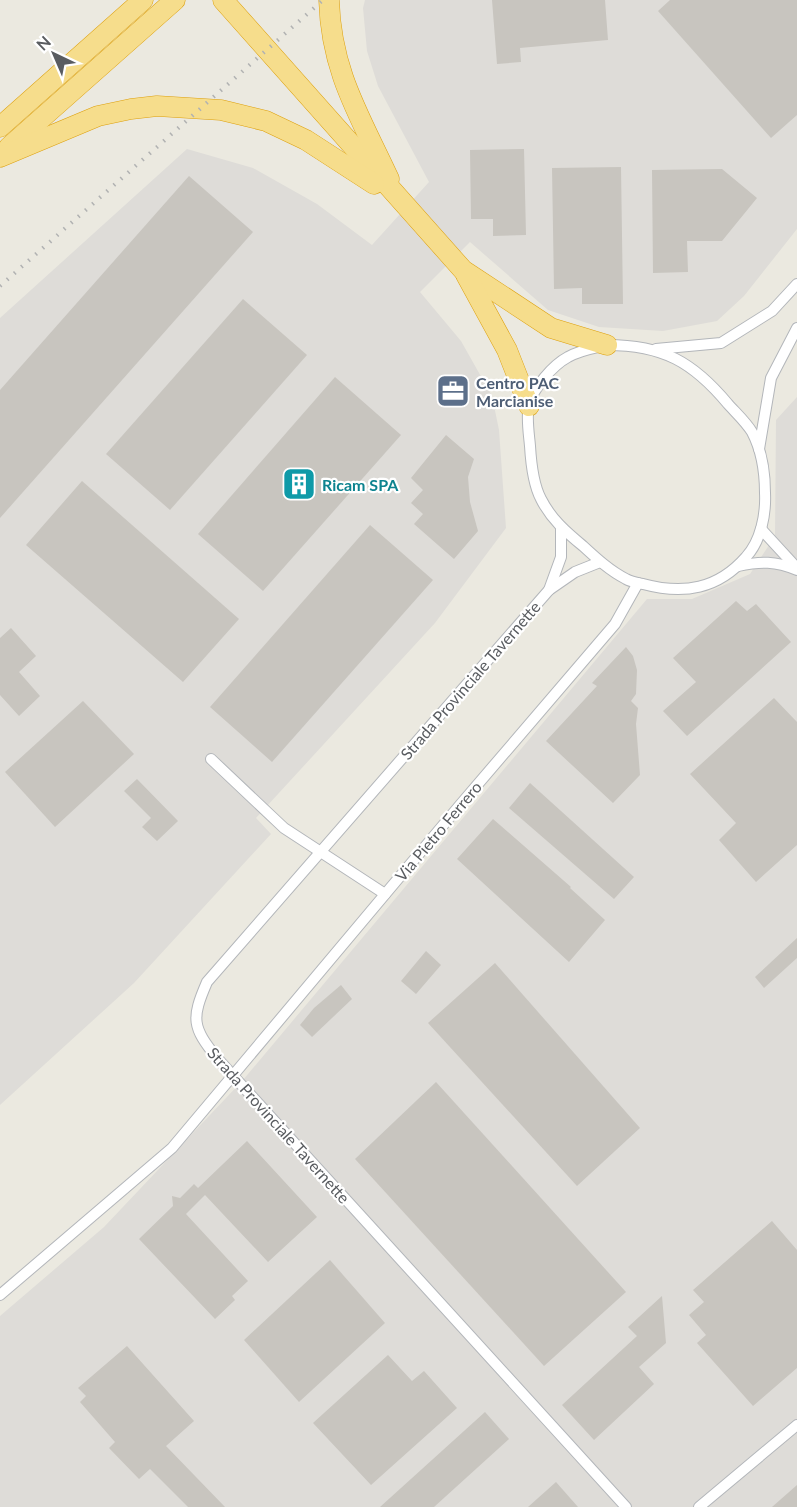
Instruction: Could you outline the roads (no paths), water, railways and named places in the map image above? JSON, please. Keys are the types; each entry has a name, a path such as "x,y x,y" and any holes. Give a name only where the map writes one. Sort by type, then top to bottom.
{"highway":[{"path":"0,127 143,0"},
{"path":"0,156 175,0"},
{"path":"329,0 333,44 345,87 399,201"},
{"path":"226,4 399,201 463,270 551,328 607,345"},
{"path":"0,156 98,116 131,109 158,106 221,110 266,121 306,140 399,201"},
{"path":"463,270 507,350 529,406"}],"street":[{"path":"653,349 698,371 715,388 751,431 765,471 766,507 761,529 750,554 732,573 707,584 680,591 627,580 600,562 554,520 539,497 531,462 529,406 538,384 567,357 587,349 607,345 629,345 653,349 721,343 772,311 797,284"},
{"path":"759,449 771,378 797,328"},
{"name":"Strada Provinciale Tavernette","path":"549,590 561,557 561,528"},
{"path":"761,529 797,569"},
{"path":"738,566 768,561 797,569"},
{"name":"Strada Provinciale Tavernette","path":"600,562 575,572 549,590 207,982 200,998 196,1019 202,1039 233,1076 626,1507"},
{"name":"Via Pietro Ferrero","path":"0,1295 172,1148 615,624 638,583"},
{"path":"211,759 284,828 385,894"},
{"path":"699,1507 797,1425"}],"railway":[{"path":"0,286 323,0"}],"place":[{"name":"Centro PAC Marcianise","path":"453,391"},
{"name":"Ricam SPA","path":"299,484"}]}
